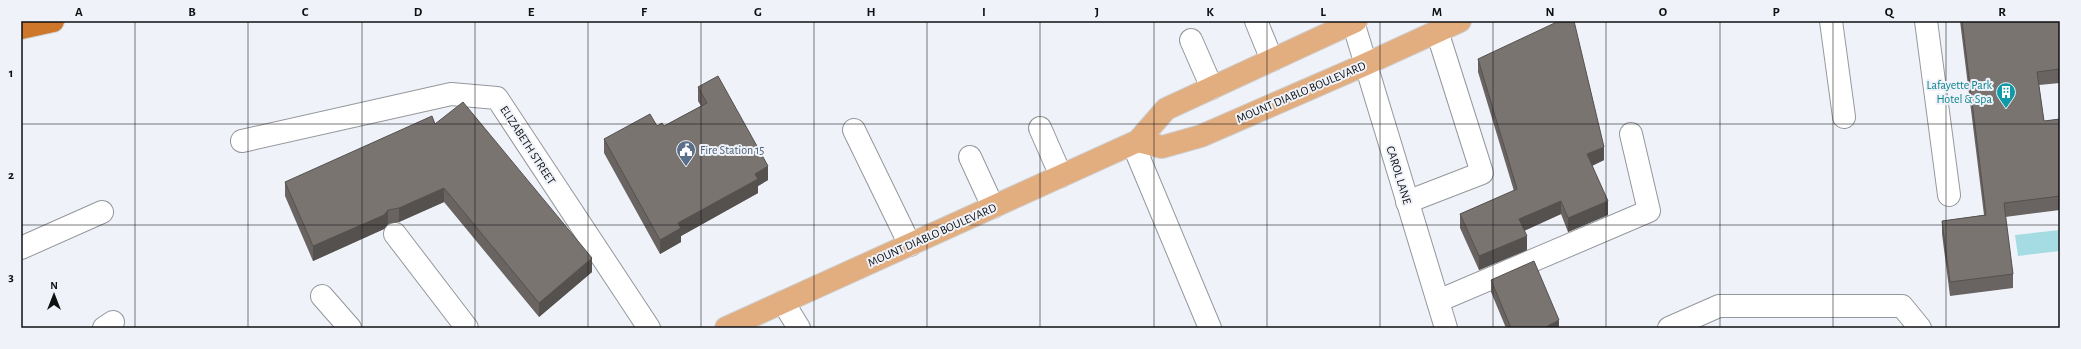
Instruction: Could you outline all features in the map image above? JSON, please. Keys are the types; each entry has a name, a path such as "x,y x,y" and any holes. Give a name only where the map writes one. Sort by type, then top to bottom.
{"highway":[{"path":"21,28 53,21"}],"main road":[{"name":"MOUNT DIABLO BOULEVARD","path":"1136,142 1162,147 1201,136 1364,65 1460,21"},
{"name":"MOUNT DIABLO BOULEVARD","path":"726,328 1136,142 1166,109 1354,22"}],"street":[{"path":"1256,21 1272,60"},
{"path":"1831,21 1844,117"},
{"path":"1926,21 1949,195"},
{"name":"CAROL LANE","path":"1354,22 1364,65 1446,328"},
{"path":"1407,202 1482,173 1437,31"},
{"path":"1192,40 1212,88"},
{"name":"ELIZABETH STREET","path":"242,141 451,94 497,98 649,328"},
{"path":"1040,128 1061,176"},
{"path":"854,130 910,245"},
{"path":"1438,301 1649,211 1631,134"},
{"path":"1136,142 1210,328"},
{"path":"970,157 993,207"},
{"path":"21,248 102,212"},
{"path":"395,234 467,328"},
{"path":"322,296 350,328"},
{"path":"783,302 799,328"},
{"path":"1669,328 1719,306 1902,306 1920,328"}],"water":[{"path":"2060,230 2060,251 2018,256 2015,235"}],"building":[{"path":"1559,21 1574,21 1604,147 1587,154 1608,201 1568,218 1561,201 1519,219 1527,236 1479,256 1460,214 1517,189 1478,59"},
{"name":"Lafayette Park Hotel & Spa","path":"1962,21 2060,21 2060,69 2037,72 2044,121 2060,119 2060,196 2004,203 2013,274 1950,282 1942,221 1986,215"},
{"name":"Fire Station 15","path":"718,76 768,166 755,174 758,179 678,223 681,228 660,240 604,139 650,114 657,126 662,123 664,126 707,103 698,87"},
{"path":"463,102 592,258 539,303 444,188 399,208 388,210 384,215 313,246 285,182 432,116 435,124"},
{"path":"1534,261 1559,320 1544,328 1511,328 1491,280"}],"place":[{"name":"Lafayette Park Hotel & Spa","path":"2006,109"},
{"name":"Fire Station 15","path":"686,167"}]}
